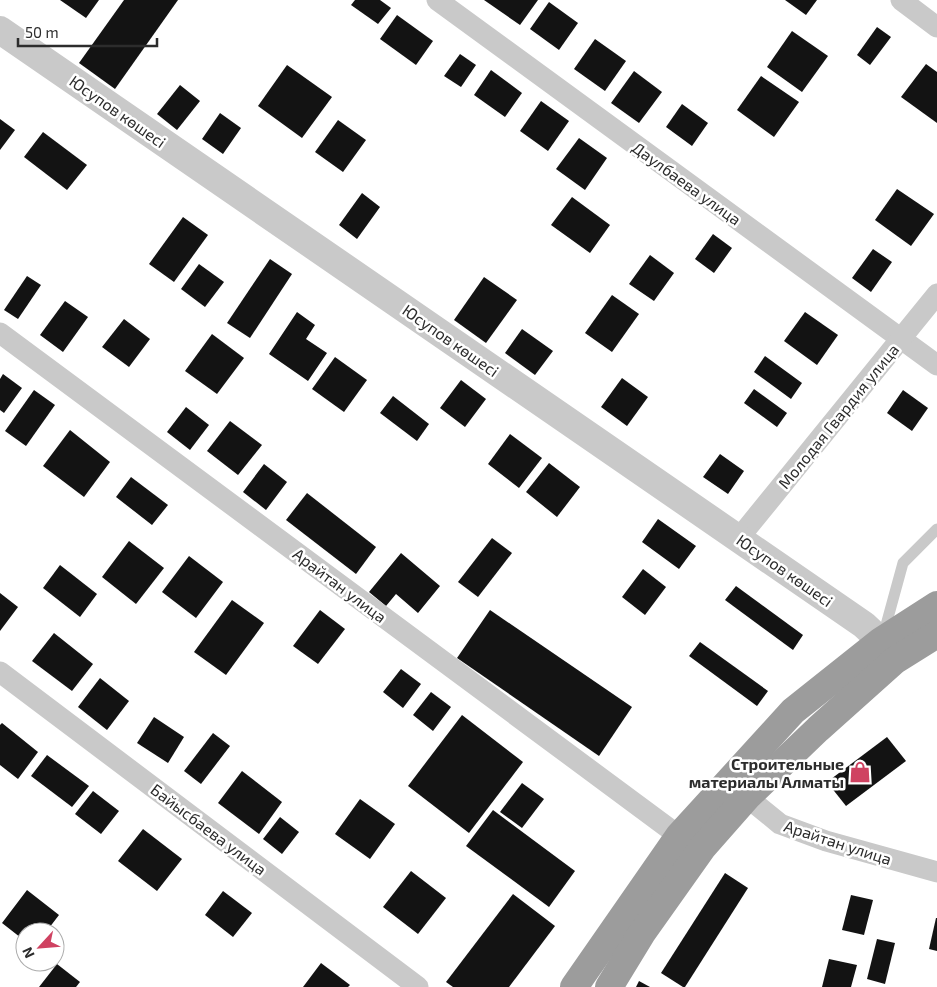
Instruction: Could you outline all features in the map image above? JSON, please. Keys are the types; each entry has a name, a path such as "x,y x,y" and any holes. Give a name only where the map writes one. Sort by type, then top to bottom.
{"highway":[{"path":"610,987 642,933 704,847 747,798 818,729 888,651 937,605"},
{"path":"574,987 679,836 793,711 888,651 937,634"}],"street":[{"name":"Даулбаева улица","path":"437,0 937,365"},
{"path":"901,0 937,27"},
{"name":"Юсупов көшесі","path":"0,30 864,625 888,651"},
{"name":"Молодая Гвардия улица","path":"739,538 937,294"},
{"name":"Арайтан улица","path":"0,333 679,836"},
{"name":"Байысбаева улица","path":"0,672 418,987"},
{"name":"Арайтан улица","path":"747,798 780,824 826,841 937,872"}],"lane":[{"path":"888,651 903,563 937,529"}],"building":[{"path":"60,0 99,0 86,18"},
{"path":"124,0 178,0 115,89 79,63"},
{"path":"355,0 380,0 391,8 378,24 351,5"},
{"path":"484,0 538,0 520,25"},
{"path":"785,0 817,0 806,15"},
{"path":"549,2 578,23 559,50 530,29"},
{"path":"397,15 433,41 416,65 380,39"},
{"path":"877,27 891,37 870,65 857,55"},
{"path":"792,31 828,56 802,92 767,67"},
{"path":"595,39 626,61 605,91 574,69"},
{"path":"460,54 476,65 461,87 444,76"},
{"path":"926,64 937,72 937,123 901,97"},
{"path":"287,65 332,97 302,138 258,106"},
{"path":"491,70 522,93 505,117 474,95"},
{"path":"634,71 662,92 639,123 611,103"},
{"path":"761,76 799,102 774,137 737,110"},
{"path":"180,85 200,101 177,130 157,114"},
{"path":"541,101 569,121 548,151 520,131"},
{"path":"682,104 708,123 692,146 666,127"},
{"path":"220,113 241,128 223,154 202,139"},
{"path":"0,119 15,130 0,150"},
{"path":"338,120 366,140 343,172 315,152"},
{"path":"43,132 87,165 67,190 24,157"},
{"path":"579,138 607,158 585,190 556,169"},
{"path":"897,189 934,214 911,246 875,220"},
{"path":"362,193 380,207 357,239 339,225"},
{"path":"572,197 610,225 590,253 551,225"},
{"path":"183,217 208,235 174,282 149,264"},
{"path":"713,234 732,248 714,273 695,259"},
{"path":"873,249 892,262 871,292 852,278"},
{"path":"650,255 674,273 654,301 629,284"},
{"path":"270,259 292,274 250,338 227,323"},
{"path":"199,264 224,282 205,307 181,289"},
{"path":"27,276 41,285 18,319 4,310"},
{"path":"484,277 517,300 486,343 454,320"},
{"path":"612,295 639,314 612,352 585,333"},
{"path":"65,301 88,317 63,352 40,335"},
{"path":"297,312 315,325 306,339 327,353 308,381 269,354"},
{"path":"805,312 838,335 817,365 784,341"},
{"path":"124,319 150,339 129,367 102,347"},
{"path":"522,329 553,351 535,375 505,353"},
{"path":"212,334 244,358 217,394 185,371"},
{"path":"765,356 802,383 791,399 754,372"},
{"path":"335,357 367,380 344,412 312,389"},
{"path":"3,374 22,388 4,413 0,410 0,379"},
{"path":"622,378 648,397 627,426 601,407"},
{"path":"461,380 486,399 465,427 440,408"},
{"path":"754,389 787,413 777,427 744,403"},
{"path":"34,390 55,405 26,446 5,431"},
{"path":"903,390 928,408 912,431 887,413"},
{"path":"393,396 429,424 417,441 380,413"},
{"path":"186,407 209,425 190,450 167,432"},
{"path":"230,421 262,445 238,475 207,451"},
{"path":"70,430 110,462 84,497 43,466"},
{"path":"510,434 542,458 519,488 488,464"},
{"path":"720,454 744,471 728,494 703,477"},
{"path":"549,463 580,487 557,517 526,492"},
{"path":"264,464 287,482 266,510 243,492"},
{"path":"131,477 168,505 152,525 116,497"},
{"path":"307,493 376,547 356,574 286,520"},
{"path":"658,519 696,546 679,569 642,542"},
{"path":"492,538 512,553 478,597 458,582"},
{"path":"129,541 164,568 136,604 102,577"},
{"path":"401,553 440,586 418,613 396,594 386,606 369,592"},
{"path":"189,556 223,582 196,618 162,592"},
{"path":"60,565 97,594 80,617 43,588"},
{"path":"643,569 666,587 645,615 622,597"},
{"path":"736,586 803,635 793,650 725,600"},
{"path":"0,593 18,607 0,631"},
{"path":"232,600 264,623 226,675 194,652"},
{"path":"320,610 345,629 318,664 293,646"},
{"path":"490,610 632,707 599,756 457,658"},
{"path":"54,633 93,664 72,691 32,661"},
{"path":"700,642 768,691 757,706 689,656"},
{"path":"401,669 421,684 403,708 383,692"},
{"path":"100,678 129,701 107,730 78,707"},
{"path":"431,692 451,707 433,731 413,715"},
{"path":"462,715 523,762 469,833 408,786"},
{"path":"154,717 184,737 168,763 137,743"},
{"path":"2,723 38,752 18,779 0,765 0,725"},
{"path":"213,733 230,746 201,784 184,771"},
{"path":"887,737 906,761 846,806 827,782"},
{"path":"47,755 89,786 72,807 31,776"},
{"path":"242,771 282,802 259,834 218,803"},
{"path":"522,783 544,799 522,828 500,812"},
{"path":"93,791 119,811 101,834 75,814"},
{"path":"360,799 395,824 370,859 335,834"},
{"path":"493,810 575,871 549,907 466,846"},
{"path":"280,817 299,832 282,854 263,839"},
{"path":"143,829 182,859 157,891 118,861"},
{"path":"411,871 446,898 418,934 383,907"},
{"path":"725,873 748,888 685,987 683,987 661,973"},
{"path":"27,890 59,915 54,922 15,922 15,933 2,923"},
{"path":"223,891 252,913 233,937 205,915"},
{"path":"513,894 555,926 509,987 453,987 446,982"},
{"path":"851,895 873,900 864,935 842,930"},
{"path":"937,918 937,951 929,949"},
{"path":"877,939 895,943 885,984 867,979"},
{"path":"829,959 857,965 851,987 822,987"},
{"path":"321,963 350,985 348,987 303,987"},
{"path":"65,970 80,982 76,987 39,987 51,972 65,972"},
{"path":"639,981 650,987 636,987"}],"place":[{"name":"Строительные материалы Алматы","path":"860,772"}]}
